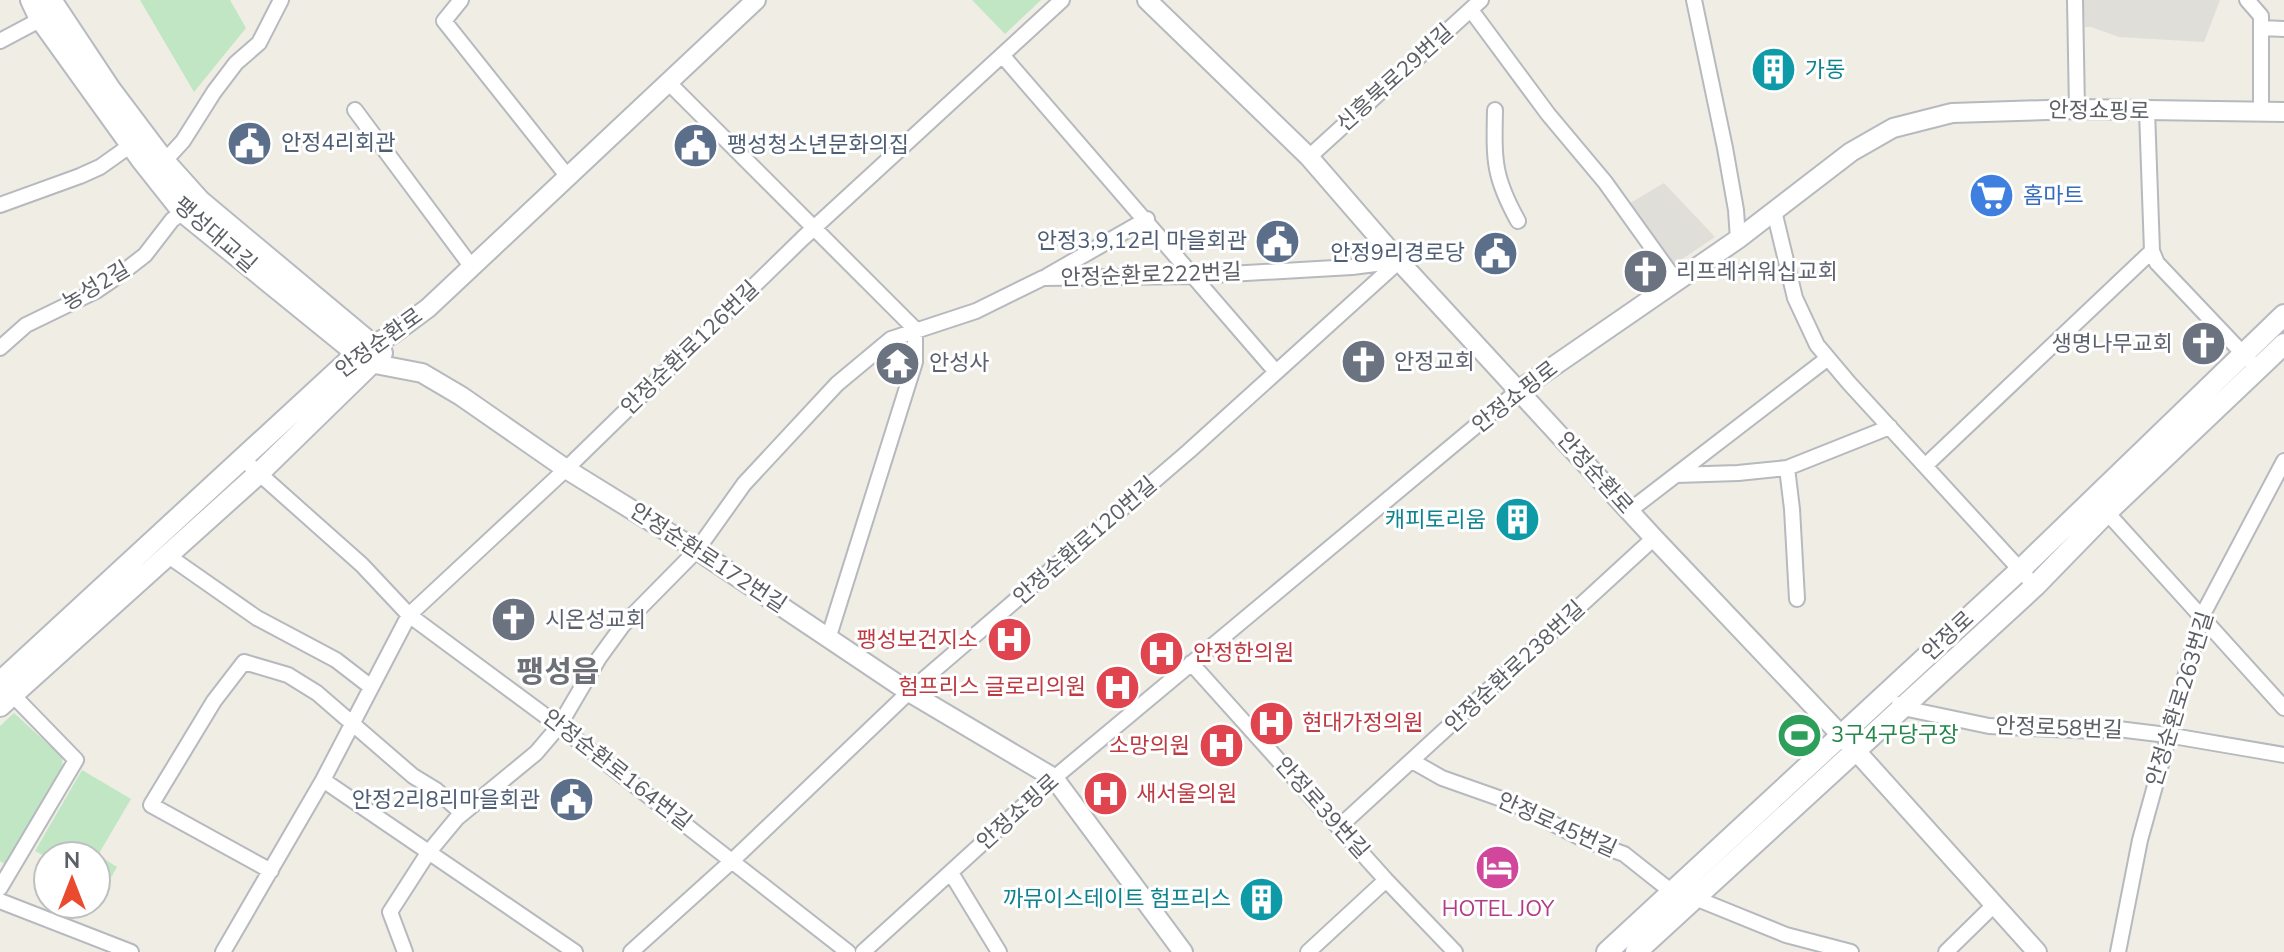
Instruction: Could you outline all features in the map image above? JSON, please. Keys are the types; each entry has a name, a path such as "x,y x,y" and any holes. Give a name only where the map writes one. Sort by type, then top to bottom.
{"main road":[{"path":"44,6 110,89 158,166"},
{"name":"팽성대교길","path":"44,6 131,145 200,201 370,354"},
{"name":"팽성대교길","path":"158,166 183,212 370,354"},
{"name":"안정로","path":"1636,952 2035,586 2100,505 2243,353 2284,315"},
{"name":"안정로","path":"1607,952 2019,571 2258,370 2284,344"},
{"name":"안정순환로","path":"3,691 251,467 370,354"},
{"name":"안정순환로","path":"3,691 167,555 251,467"}],"street":[{"path":"158,166 183,141 236,63 259,43 281,0"},
{"path":"461,0 444,21 568,177"},
{"name":"안정순환로","path":"370,354 428,308 756,0"},
{"name":"안정순환로126번길","path":"223,952 323,780 409,615 566,469 813,229 1062,0"},
{"name":"안정순환로","path":"1147,0 1309,157 1399,261 1654,538 1857,752 2037,952"},
{"path":"1694,0 1722,133 1738,239"},
{"path":"2075,0 2077,109"},
{"path":"2247,0 2261,16 2261,113"},
{"path":"1476,5 1548,114 1605,182 1676,281"},
{"name":"신흥북로29번길","path":"1309,157 1476,5"},
{"path":"0,41 44,6"},
{"path":"2261,28 2284,29"},
{"path":"1002,55 1147,219 1276,372"},
{"path":"669,83 915,329 915,362 829,636"},
{"name":"안정쇼핑로","path":"863,952 1054,778 1519,390 1738,239 1851,152 1893,128 1952,113 2077,109 2284,112"},
{"path":"355,110 471,266"},
{"path":"1495,110 1494,155 1498,183 1518,221"},
{"path":"2147,111 2152,251 2157,263 2258,370"},
{"path":"0,205 100,167 131,145"},
{"path":"1774,211 1795,298 1817,345 2035,586"},
{"name":"농성2길","path":"0,348 26,325 96,291 118,276 145,255 172,220 183,212"},
{"path":"1043,278 1147,219"},
{"path":"1926,465 2152,251"},
{"name":"안정순환로222번길","path":"405,952 390,912 428,853 462,813 536,753 559,726 599,658 623,625 697,550 744,484 837,384 891,339 976,311 1043,278 1194,276 1352,267 1399,261"},
{"name":"안정순환로120번길","path":"631,952 733,860 909,692 1189,451 1399,261"},
{"name":"안정순환로172번길","path":"370,354 422,373 461,396 566,469 697,550 909,692 1054,778"},
{"path":"1629,511 1828,358"},
{"path":"1676,475 1787,468 1890,427"},
{"name":"안정순환로263번길","path":"2118,952 2140,840 2202,616 2284,461"},
{"name":"안정순환로164번길","path":"251,467 362,565 409,615 559,726 848,952"},
{"path":"1787,468 1797,599"},
{"path":"2100,505 2284,708"},
{"name":"안정순환로238번길","path":"1339,827 1654,538"},
{"path":"167,555 257,618 336,660 371,687"},
{"path":"271,871 151,805 214,701 244,662 288,675 317,693 413,776 436,790 462,813"},
{"name":"안정로39번길","path":"1191,663 1455,952"},
{"path":"0,888 76,760 3,691"},
{"path":"1887,693 1903,708"},
{"name":"안정로58번길","path":"1903,708 1989,726 2094,731 2118,729 2284,755"},
{"name":"안정로45번길","path":"1412,761 1442,778 1510,802 1587,841 1624,854 1672,892 1695,898 1786,935 1851,952"},
{"path":"1054,778 1183,952"},
{"path":"323,780 575,952"},
{"path":"951,873 999,952"},
{"path":"1308,952 1386,880"},
{"path":"0,901 131,952"},
{"path":"1946,952 1994,905"}],"shaded area":[{"path":"2083,0 2220,0 2204,42 2119,37 2085,27"},
{"path":"1664,183 1715,237 1672,266 1630,203"}],"green space":[{"path":"140,0 230,0 246,28 194,92"},
{"path":"972,0 1041,0 1005,34"},
{"path":"14,713 62,757 63,772 6,865 0,861 0,726"},
{"path":"82,770 131,799 107,840 41,840"}],"place":[{"name":"가동","path":"1774,70"},
{"name":"안정4리회관","path":"250,143"},
{"name":"팽성청소년문화의집","path":"696,145"},
{"name":"홈마트","path":"1992,196"},
{"name":"안정3,9,12리 마을회관","path":"1278,241"},
{"name":"안정9리경로당","path":"1496,253"},
{"name":"리프레쉬워십교회","path":"1645,272"},
{"name":"생명나무교회","path":"2204,344"},
{"name":"안정교회","path":"1363,362"},
{"name":"안성사","path":"898,363"},
{"name":"캐피토리움","path":"1517,520"},
{"name":"시온성교회","path":"514,620"},
{"name":"팽성보건지소","path":"1009,640"},
{"name":"안정한의원","path":"1162,653"},
{"name":"험프리스 글로리의원","path":"1117,687"},
{"name":"현대가정의원","path":"1271,723"},
{"name":"3구4구당구장","path":"1800,735"},
{"name":"소망의원","path":"1221,746"},
{"name":"새서울의원","path":"1105,794"},
{"name":"안정2리8리마을회관","path":"571,800"},
{"name":"HOTEL JOY","path":"1498,868"},
{"name":"까뮤이스테이트 험프리스","path":"1262,899"}],"district":[{"name":"팽성읍","path":"558,672"}]}
